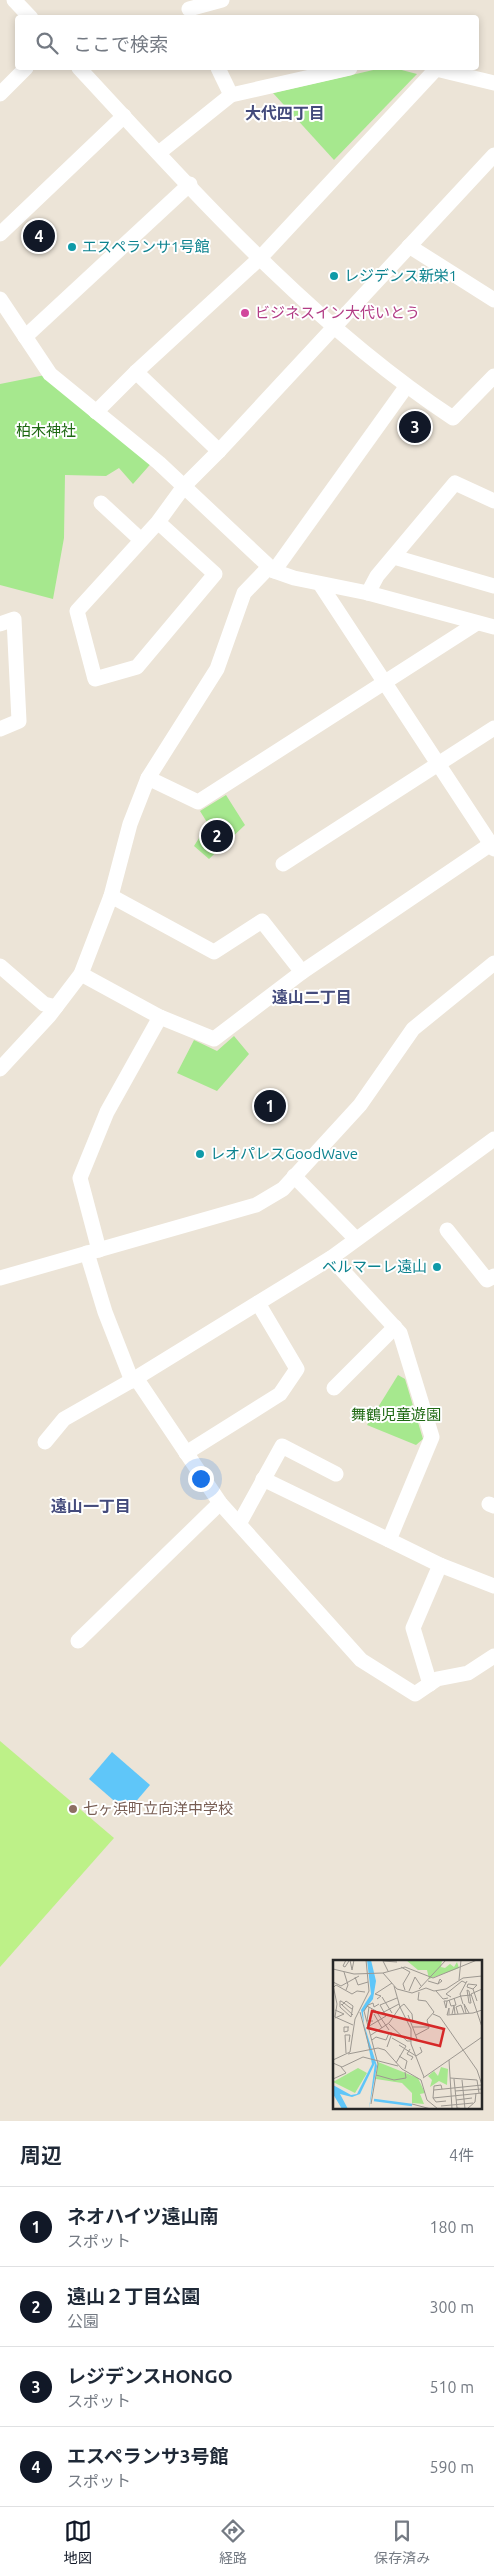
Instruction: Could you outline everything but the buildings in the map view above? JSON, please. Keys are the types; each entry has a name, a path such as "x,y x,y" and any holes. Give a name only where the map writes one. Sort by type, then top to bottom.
{"street":[{"path":"14,0 28,15"},
{"path":"190,9 222,0"},
{"path":"0,94 24,70"},
{"path":"81,70 260,258 334,326 406,387 453,418 494,376"},
{"path":"219,70 231,95"},
{"path":"160,152 231,95 341,70"},
{"path":"96,412 136,372 260,258 435,70"},
{"path":"445,70 494,83"},
{"path":"0,234 124,116"},
{"path":"158,522 215,574 137,667 95,679 77,611 158,522 185,485 219,451 494,155"},
{"path":"25,338 190,184"},
{"path":"409,246 494,300"},
{"path":"0,299 50,374 185,485 271,569 320,584 368,593 494,627"},
{"path":"136,372 219,451"},
{"path":"0,1069 56,1007 81,974 111,896 130,824 148,778 217,669 244,593 271,569 406,387"},
{"path":"368,593 377,576 455,483 494,501"},
{"path":"100,504 141,540"},
{"path":"394,557 494,586"},
{"path":"81,974 160,1017 214,1038 302,972 492,846 320,584"},
{"path":"0,624 14,619 20,720 0,729"},
{"path":"148,778 198,802 385,684 477,623"},
{"path":"283,864 494,728"},
{"path":"111,896 214,952 262,921 302,972"},
{"path":"0,1278 256,1205 282,1188 360,1105 412,1029 494,963"},
{"path":"0,966 44,1004 56,1007"},
{"path":"160,1017 107,1112 80,1178 105,1312 134,1380 220,1503 361,1660 415,1694 437,1679 468,1673 494,1656"},
{"path":"44,1442 64,1419 134,1380 331,1258 494,1139"},
{"path":"294,1176 356,1240"},
{"path":"447,1230 487,1280 494,1276"},
{"path":"331,1258 400,1333 432,1438 389,1540"},
{"path":"186,1453 280,1394 297,1369 258,1303"},
{"path":"334,1388 395,1327"},
{"path":"238,1524 282,1446 336,1474"},
{"path":"263,1480 440,1565 494,1586"},
{"path":"78,1641 220,1503"},
{"path":"430,1684 413,1628 440,1565"}],"green space":[{"path":"373,70 402,70 417,74 334,160 273,93"},
{"name":"柏木神社","path":"50,374 155,459 133,484 119,468 106,476 65,475 64,538 53,599 0,585 0,384"},
{"path":"226,795 245,825 209,859 194,846 208,824 200,811"},
{"path":"234,1036 249,1054 217,1091 177,1073 194,1040 217,1051"},
{"name":"舞鶴児童遊園","path":"398,1375 405,1379 423,1439 416,1445 367,1425"},
{"path":"0,1741 114,1838 0,1967"}],"water":[{"path":"112,1752 150,1785 127,1812 89,1779"}],"place":[{"name":"エスペランサ3号館","path":"39,236"},
{"name":"エスペランサ1号館","path":"72,247"},
{"name":"レジデンス新栄1","path":"334,276"},
{"name":"ビジネスイン大代いとう","path":"245,313"},
{"name":"レジデンスHONGO","path":"415,427"},
{"name":"遠山２丁目公園","path":"217,836"},
{"name":"ネオハイツ遠山南","path":"270,1106"},
{"name":"レオパレスGoodWave","path":"200,1154"},
{"name":"ベルマーレ遠山","path":"437,1267"},
{"name":"七ヶ浜町立向洋中学校","path":"73,1809"}],"district":[{"name":"大代四丁目","path":"285,113"},
{"name":"遠山二丁目","path":"312,997"},
{"name":"遠山一丁目","path":"91,1506"}]}
